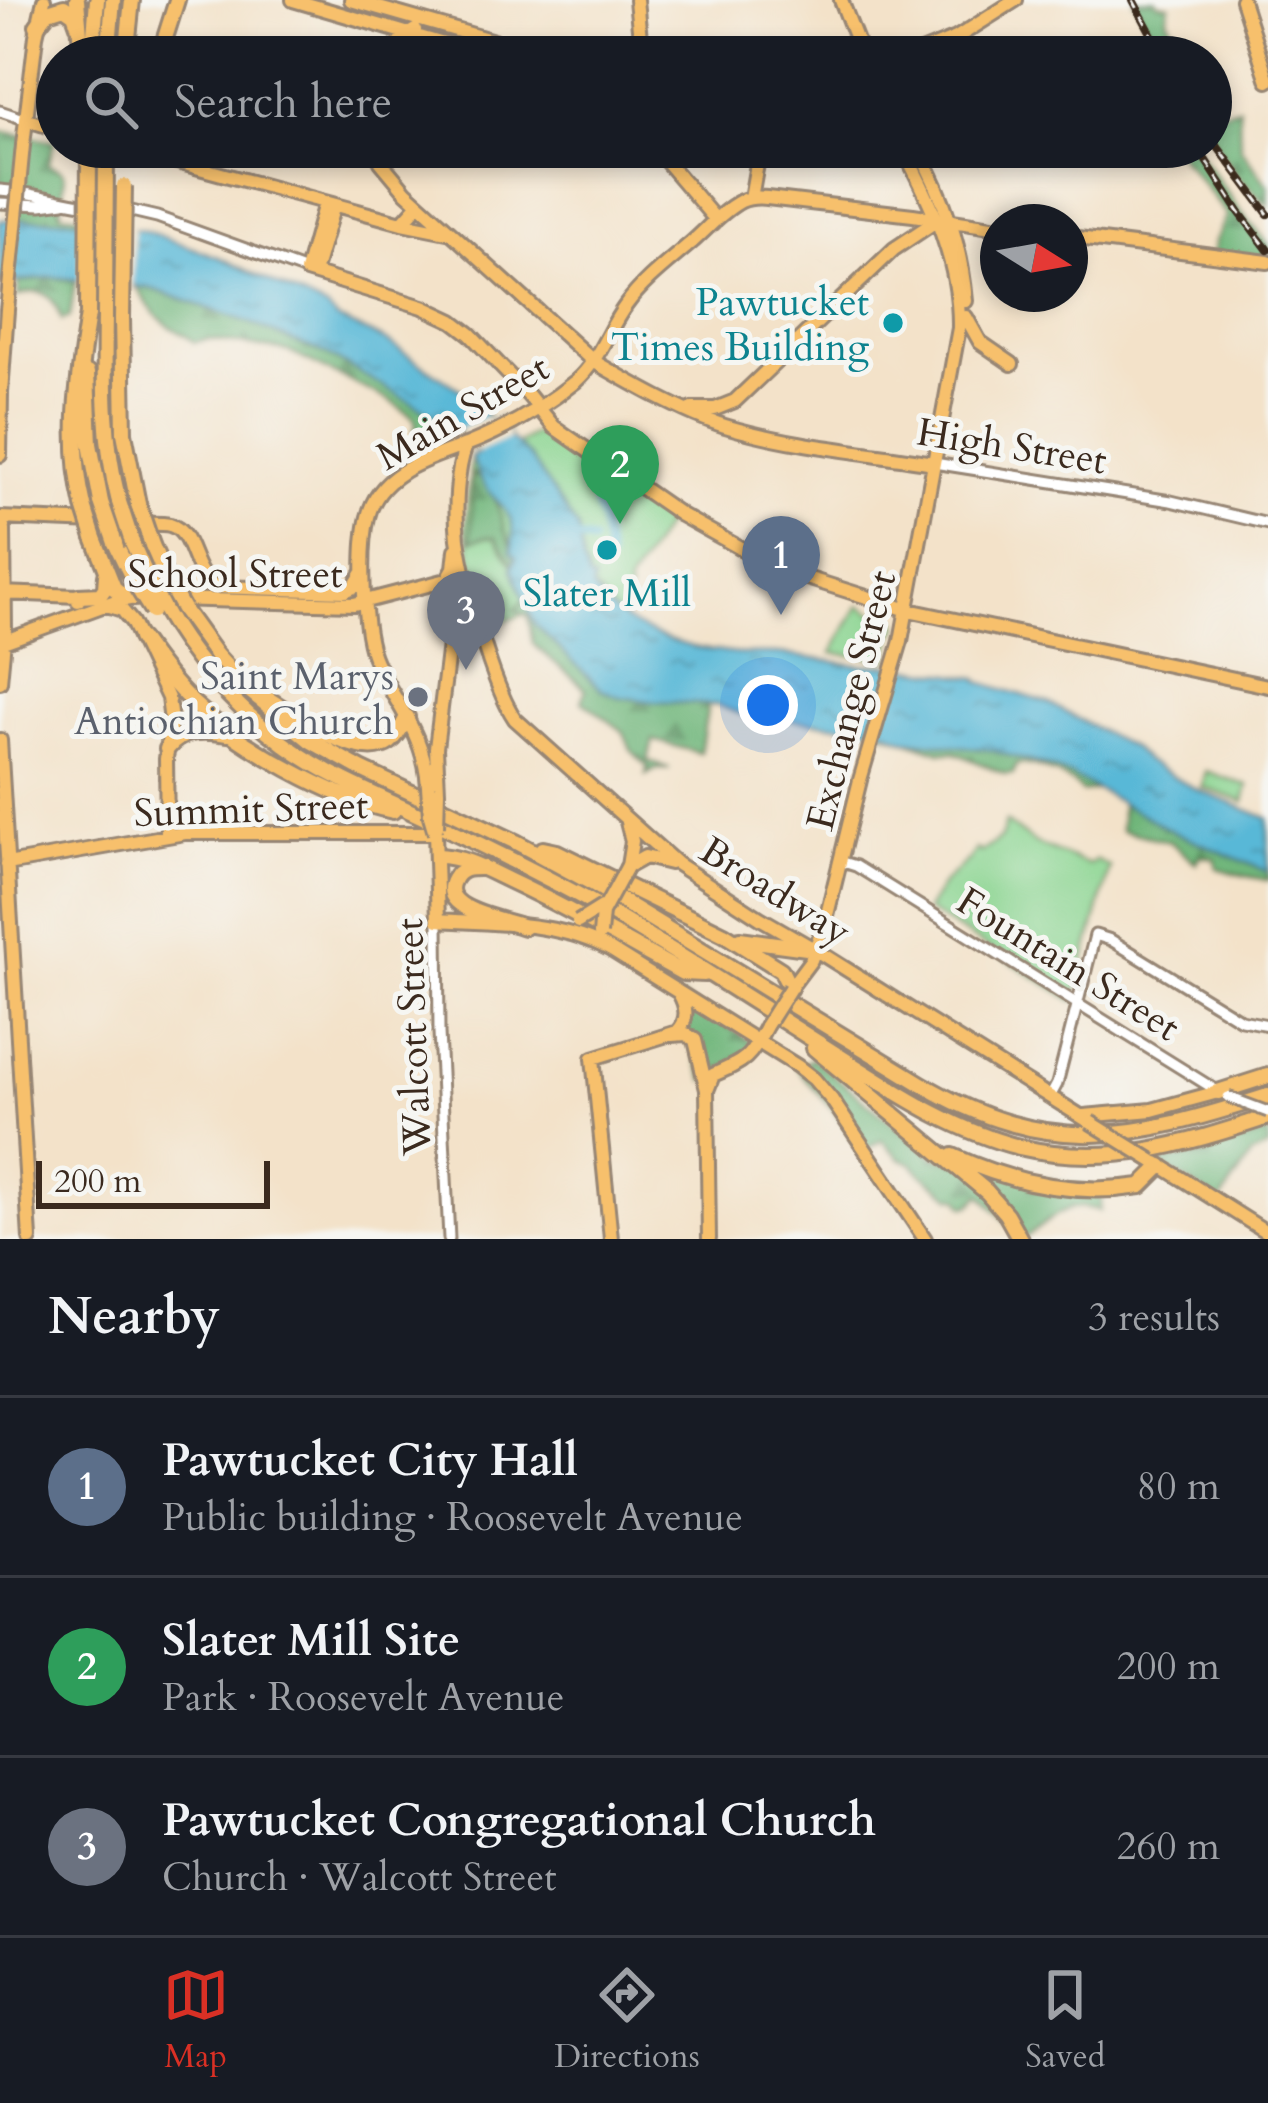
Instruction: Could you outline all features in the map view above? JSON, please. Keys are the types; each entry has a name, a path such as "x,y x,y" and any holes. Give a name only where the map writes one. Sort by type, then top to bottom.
{"highway":[{"path":"77,0 81,36"},
{"path":"94,36 97,0"},
{"path":"110,36 113,0"},
{"path":"128,36 132,0"},
{"path":"166,36 177,1"},
{"path":"38,26 48,12 60,7 74,14 80,28"},
{"path":"89,168 88,418 101,502 115,543 140,589 241,708 285,745 333,775 574,893 950,1123 991,1139 1037,1150 1095,1155 1154,1150 1268,1115"},
{"path":"106,168 105,415 140,589"},
{"path":"125,168 124,433 138,504 182,609 216,655 276,716 373,775 516,842 617,897 932,1090 982,1114 1037,1130 1106,1135 1176,1125 1268,1096"},
{"path":"88,314 74,427 76,467 94,538 117,591 140,589"},
{"path":"77,596 103,592 104,564"},
{"path":"140,638 192,702 235,735 329,788 388,810 411,812"},
{"path":"242,684 305,723 362,746 376,748 390,742 409,721"},
{"path":"168,744 191,733 235,735"},
{"path":"516,842 557,853 724,934 782,971 790,988"},
{"path":"437,856 458,858 554,901 683,973 708,974"},
{"path":"482,868 465,869 457,875 451,888 455,900 466,909 524,927"},
{"path":"724,934 752,942 805,946"},
{"path":"795,1028 822,1056 992,1197 1021,1239"},
{"path":"1223,1094 1268,1076"},
{"path":"926,1142 984,1169 1056,1187 1141,1186 1157,1163"}],"main road":[{"path":"37,36 44,0"},
{"path":"293,0 422,36"},
{"path":"350,0 477,36"},
{"path":"636,0 640,36"},
{"path":"842,0 855,36"},
{"path":"959,36 1016,0"},
{"path":"1242,0 1268,80"},
{"path":"369,21 384,36"},
{"path":"406,36 439,25"},
{"path":"0,455 7,310 36,43"},
{"path":"27,120 36,123"},
{"path":"188,168 449,232"},
{"name":"High Street","path":"385,168 418,204 593,361 709,420 775,438 934,463"},
{"path":"672,168 716,220"},
{"path":"757,168 752,198 980,226"},
{"name":"Exchange Street","path":"707,1090 713,1075 745,1060 811,960 805,946 826,919 908,610 959,328 950,254 912,168"},
{"name":"Exchange Street","path":"928,168 952,223 962,262 966,317 955,354"},
{"name":"Main Street","path":"433,788 422,747 373,655 365,563 366,524 376,497 395,476 538,408 575,381 639,288 716,220 752,198"},
{"path":"329,204 310,272 453,321 554,427 681,515 737,547 802,578 908,610 1268,686"},
{"path":"402,223 418,204"},
{"path":"904,214 910,224 908,239"},
{"path":"745,430 731,420 735,401 908,239 937,220"},
{"path":"1088,238 1268,262"},
{"path":"966,317 980,342 1012,364"},
{"path":"682,406 709,410 735,401"},
{"name":"Broadway","path":"466,445 458,525 466,574 511,712 677,864 1268,1233"},
{"path":"437,455 448,461 459,490"},
{"path":"0,682 4,530 0,520 175,527 205,580 217,587 345,591 358,583 365,563"},
{"path":"437,584 447,580 454,568 458,525"},
{"name":"Walcott Street","path":"438,920 437,856 430,817 453,613 466,574"},
{"path":"437,584 459,591 476,610"},
{"name":"School Street","path":"2,642 140,589 365,602 437,584"},
{"name":"School Street","path":"2,594 77,596"},
{"path":"77,596 80,614"},
{"path":"106,604 129,616 168,698 166,834"},
{"path":"453,613 461,606 476,610"},
{"path":"409,721 419,730 428,730 440,718"},
{"path":"0,740 30,1239"},
{"path":"611,950 600,934 600,919 627,867 632,841 626,820"},
{"name":"Summit Street","path":"4,864 166,834 432,834"},
{"path":"627,867 645,857 677,864"},
{"path":"549,928 578,922 607,902"},
{"path":"438,920 549,928 584,937 797,1066 824,1089 926,1239"},
{"path":"672,1035 686,1020 679,992"},
{"path":"731,1025 748,1030 766,1026"},
{"path":"610,1239 592,1058 686,1034 695,1040 707,1090 709,1239"},
{"path":"1085,1119 1223,1094"}],"street":[{"path":"0,110 27,120"},
{"path":"0,190 146,214 310,272"},
{"path":"0,203 28,198"},
{"name":"High Street","path":"934,463 1171,501 1268,524"},
{"name":"Fountain Street","path":"840,861 856,866 1223,1094 1268,1115"},
{"name":"Walcott Street","path":"438,920 448,1239"},
{"path":"1050,1097 1095,934 1241,1020 1268,1025"}],"green space":[{"path":"1134,0 1169,5 1167,18 1177,36 1153,36"},
{"path":"1239,107 1240,147 1268,185 1268,206 1234,172 1232,109"},
{"path":"0,131 36,138 36,168 61,170 65,176 60,213 79,215 79,221 13,219 14,207 0,204"},
{"path":"1190,168 1210,168 1268,244 1267,261 1212,254 1227,215"},
{"path":"53,277 75,281 70,317 62,320 46,295 18,296 19,282"},
{"path":"137,287 249,322 323,352 453,428 433,442 414,432 413,417 390,401 287,351 208,339 194,342 159,318"},
{"path":"540,434 668,521 627,586 622,601 630,612 620,618 592,587 578,529 518,444"},
{"path":"471,457 510,518 511,552 517,557 528,613 487,627 466,529"},
{"path":"473,473 495,500 516,554 513,565 495,537 471,541"},
{"path":"523,600 539,624 744,705 708,705 700,753 653,740 648,761 670,769 646,775 647,766 631,750 623,731 582,701 586,689 533,644 528,616 515,610"},
{"path":"859,605 882,618 897,620 888,659 832,653"},
{"path":"874,729 1036,754 1096,790 1082,792 1061,777 1025,764 1005,774 954,752"},
{"path":"1206,771 1248,786 1244,802 1202,787"},
{"path":"1121,804 1268,858 1268,880 1217,868 1215,858 1201,856 1196,863 1170,842 1121,830"},
{"path":"1006,822 1036,844 1087,864 1095,860 1110,867 1074,1001 926,910 943,883 976,849 981,852 1001,838"},
{"path":"681,997 756,1045 705,1081 682,1021"},
{"path":"812,1058 935,1157 1102,1190 1100,1211 1067,1210 1022,1239 981,1194 965,1206 882,1140 863,1151 797,1068"},
{"path":"1268,1133 1268,1148 1252,1155 1220,1202 1157,1162 1194,1156"}],"water":[{"path":"67,219 146,231 221,258 385,340 473,398 491,421 500,417 510,438 529,456 578,529 592,588 635,626 672,641 736,654 786,655 977,678 1048,703 1195,789 1268,818 1268,872 1174,832 1070,775 989,750 904,739 863,727 746,716 717,705 619,697 602,690 534,624 512,568 516,557 511,552 510,518 484,484 471,457 478,453 474,446 468,449 458,429 323,352 152,289 53,277 0,284 0,220"}],"pier":[{"path":"80,215 134,223 133,293 79,287"},
{"path":"486,416 491,421 500,417 510,438 478,453 474,446 468,449 459,429"}],"waterway":[{"path":"606,502 595,504 608,559"},
{"path":"570,538 592,542"}],"railway":[{"path":"1133,0 1153,36"},
{"path":"1232,166 1268,214"},
{"path":"1211,168 1268,250"}],"place":[{"name":"Pawtucket Times Building","path":"893,323"},
{"name":"Slater Mill Site","path":"620,524"},
{"name":"Slater Mill","path":"607,550"},
{"name":"Pawtucket City Hall","path":"781,615"},
{"name":"Pawtucket Congregational Church","path":"466,670"},
{"name":"Saint Marys Antiochian Church","path":"418,697"}]}
